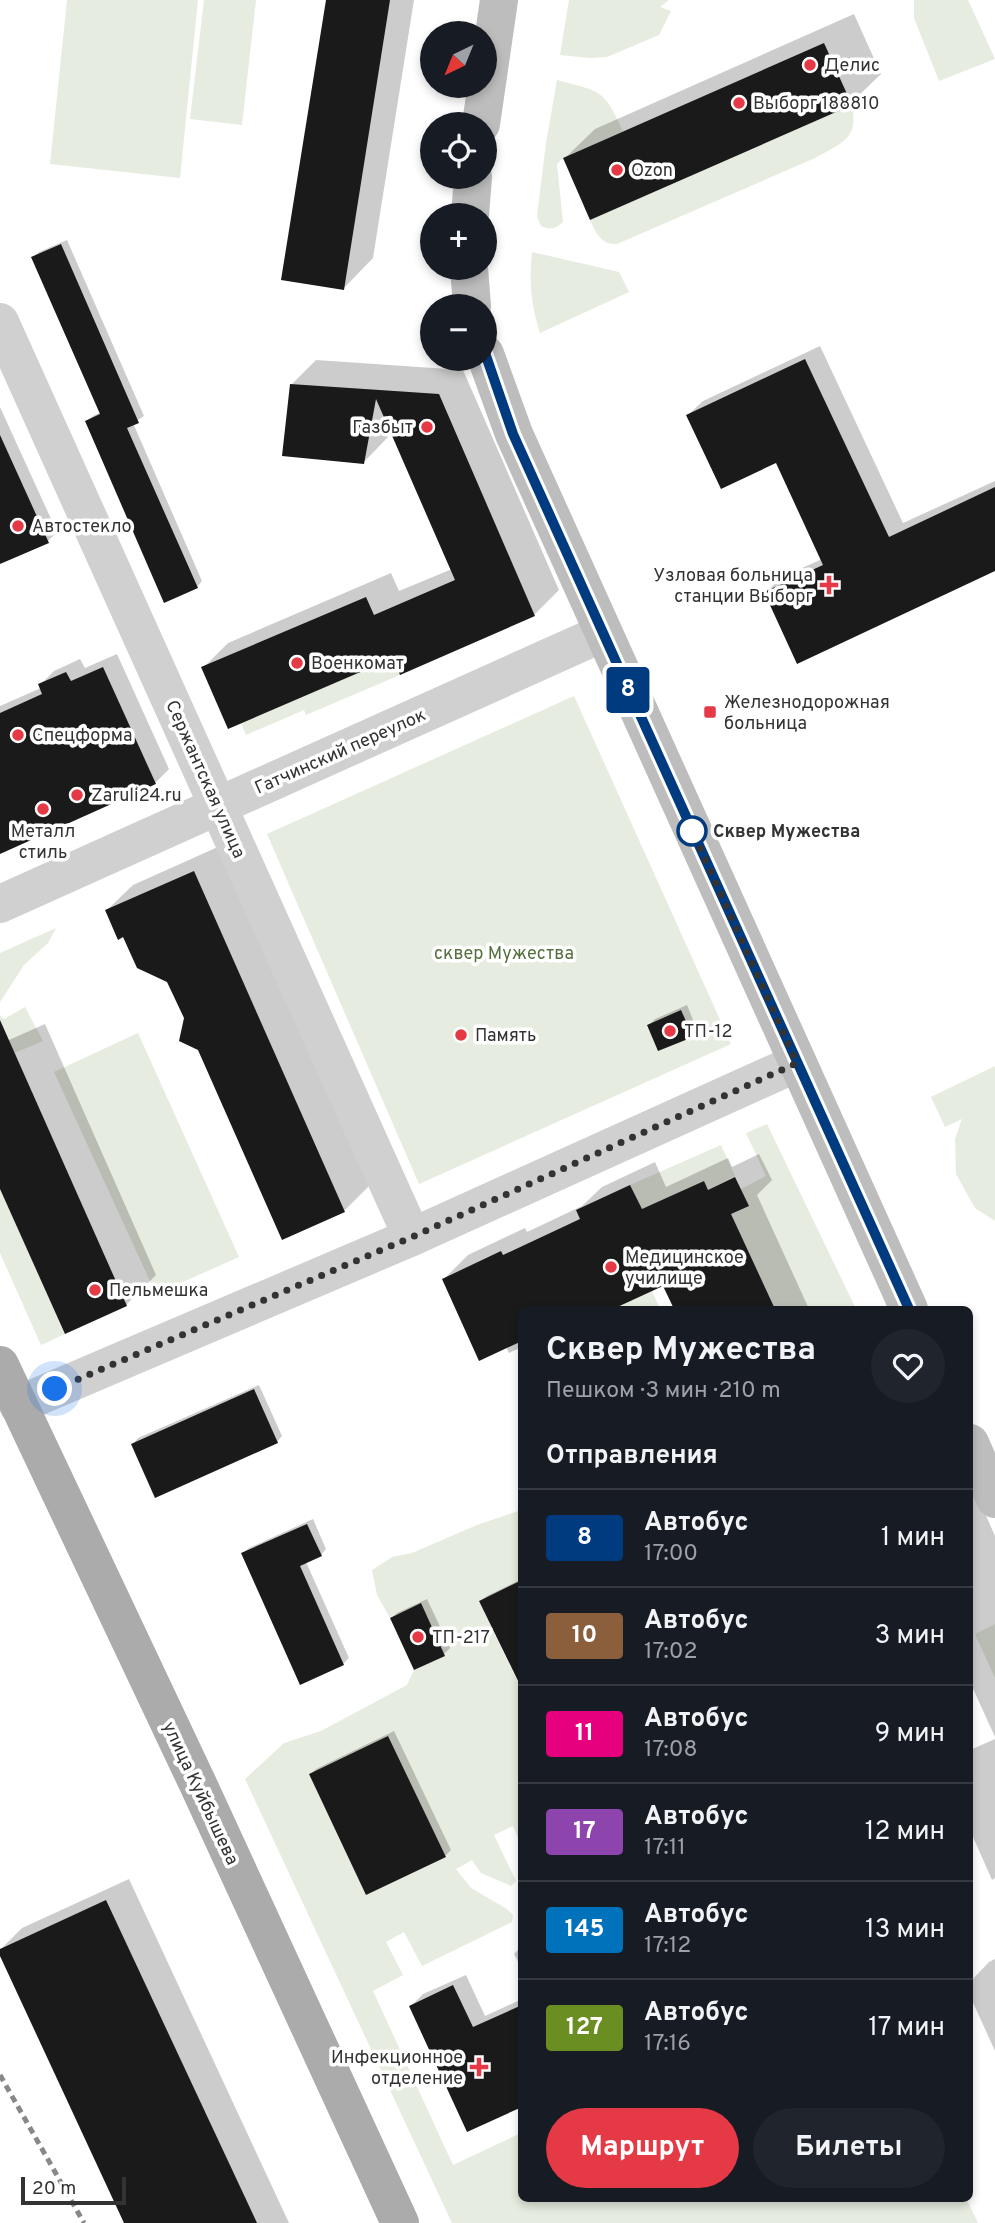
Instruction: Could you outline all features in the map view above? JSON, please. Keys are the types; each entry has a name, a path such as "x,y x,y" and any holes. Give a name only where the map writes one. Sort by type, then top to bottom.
{"main road":[{"path":"483,112 499,0"},
{"path":"491,371 513,434 908,1306"},
{"name":"улица Куйбышева","path":"0,1365 197,1782 400,2223"},
{"path":"979,1445 995,1499"}],"street":[{"name":"Сержантская улица","path":"0,322 412,1237"},
{"name":"Гатчинский переулок","path":"0,904 603,633"},
{"path":"18,1405 412,1237 797,1063"}],"green space":[{"path":"67,0 198,0 180,178 50,164"},
{"path":"204,0 256,0 242,125 190,119"},
{"path":"569,0 669,0 660,7 671,11 659,35 607,57 560,55"},
{"path":"914,0 968,0 995,59 939,81 914,18"},
{"path":"557,80 599,94 605,99 623,131 563,158 557,164 563,222 550,228 541,226 537,216"},
{"path":"852,105 853,126 846,139 815,158 617,244 603,240 590,220"},
{"path":"532,252 619,272 629,292 540,333 532,293"},
{"path":"393,658 400,675 306,715 304,710 246,735 241,723"},
{"name":"сквер Мужества","path":"574,696 731,1044 419,1184 267,834"},
{"path":"56,928 48,943 24,965 0,1002 0,953"},
{"path":"25,1007 43,1041 0,1059 0,1016 4,1019"},
{"path":"138,1033 239,1257 156,1294 54,1072"},
{"path":"995,1066 995,1221 975,1208 956,1174 955,1139 962,1119 945,1127 931,1097"},
{"path":"767,1124 855,1306 774,1306 731,1214 748,1206 741,1189 766,1176 746,1133"},
{"path":"721,1145 735,1176 708,1190 704,1181 668,1198 656,1240 630,1185"},
{"path":"0,1189 65,1334 41,1345 0,1253"},
{"path":"652,1291 659,1306 603,1306"},
{"path":"518,1511 518,1582 479,1601 518,1683 518,1838 513,1826 494,1835 516,1881 511,1886 481,1873 472,1860 456,1869 471,1888 507,1909 513,1915 512,1922 422,1966 404,1932 386,1942 403,1975 373,1991 453,2165 518,2134 518,2202 968,2202 978,2223 452,2223 245,1779 284,1743 321,1731 407,1685 414,1670 445,1656 421,1604 390,1618 377,1595 372,1570 392,1557 412,1553 477,1525","holes":["388,1736 446,1857 366,1895 309,1774"]},
{"path":"995,1624 995,1678 975,1634"}],"building":[{"path":"326,0 390,0 344,290 281,280"},
{"path":"824,43 852,105 590,220 563,158"},
{"path":"61,244 139,423 127,428 198,588 164,603 85,421 100,414 31,257"},
{"path":"805,359 889,537 995,487 995,571 797,664 764,592 823,565 776,463 721,489 686,415"},
{"path":"290,384 439,394 535,616 400,675 393,658 228,729 201,667 366,597 374,615 455,580 376,399 364,464 282,456"},
{"path":"0,435 49,543 0,564"},
{"path":"103,667 156,784 0,854 0,713 42,694 38,684 66,672 71,681"},
{"path":"194,871 345,1212 282,1240 198,1050 179,1041 184,1018 167,982 137,968 123,937 118,940 105,910"},
{"name":"ТП-12","path":"681,1010 693,1037 658,1051 647,1025"},
{"path":"0,1020 127,1306 65,1334 0,1189"},
{"name":"Медицинское училище","path":"735,1177 749,1206 731,1214 774,1306 673,1306 663,1286 620,1306 518,1306 518,1343 479,1361 442,1279 501,1251 503,1255 580,1219 576,1210 630,1185 642,1209 704,1181 708,1190"},
{"path":"254,1389 278,1443 155,1498 131,1444"},
{"path":"307,1524 322,1556 300,1566 344,1665 300,1685 241,1553"},
{"path":"518,1582 518,1681 479,1601"},
{"name":"ТП-217","path":"421,1603 445,1656 414,1670 390,1618"},
{"path":"388,1736 446,1857 366,1895 309,1774"},
{"path":"106,1900 257,2223 124,2223 0,1956 0,1949"},
{"name":"Инфекционное отделение","path":"453,1985 473,2027 518,2007 518,2109 467,2132 409,2006"}],"railway":[{"path":"0,2075 84,2223"}],"bus line":[{"name":"8","path":"490,371 513,434 908,1306"}],"place":[{"name":"Делис","path":"810,65"},
{"name":"Выборг 188810","path":"739,103"},
{"name":"Ozon","path":"617,170"},
{"name":"Газбыт","path":"427,427"},
{"name":"Автостекло","path":"18,526"},
{"name":"Узловая больница станции Выборг","path":"829,585"},
{"name":"Военкомат","path":"297,663"},
{"name":"Железнодорожная больница","path":"710,712"},
{"name":"Спецформа","path":"18,735"},
{"name":"Zaruli24.ru","path":"77,795"},
{"name":"Металл стиль","path":"43,809"},
{"name":"Сквер Мужества","path":"692,831"},
{"name":"ТП-12","path":"670,1031"},
{"name":"Память","path":"461,1035"},
{"name":"Медицинское училище","path":"611,1267"},
{"name":"Пельмешка","path":"95,1290"},
{"name":"ТП-217","path":"418,1637"},
{"name":"Инфекционное отделение","path":"479,2067"}],"route":[{"path":"55,1389 412,1237 797,1063 689,824 692,831"}]}
